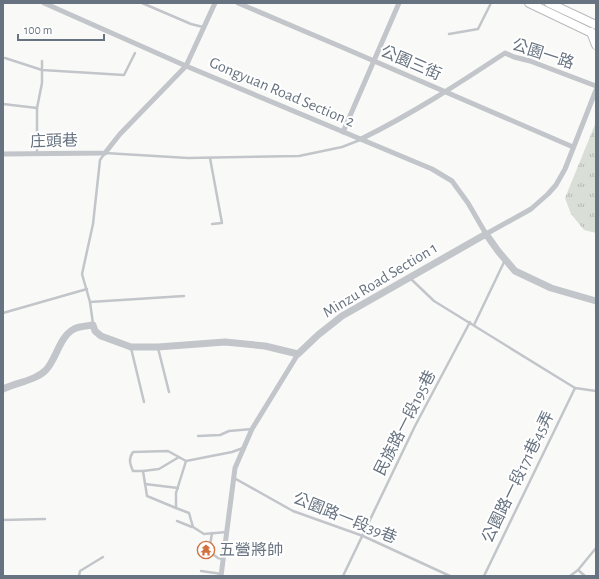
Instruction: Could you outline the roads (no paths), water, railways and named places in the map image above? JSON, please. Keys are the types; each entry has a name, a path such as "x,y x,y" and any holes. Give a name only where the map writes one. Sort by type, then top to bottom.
{"main road":[{"path":"529,3 593,34 596,45"},
{"path":"549,3 596,25"}],"street":[{"name":"Gongyuan Road Section 2","path":"44,3 186,66 432,169 452,181 468,203 486,234"},
{"path":"105,153 120,134 186,66 215,3"},
{"name":"公園三街","path":"238,3 573,147"},
{"path":"343,132 399,3"},
{"name":"公園一路","path":"361,139 386,127 446,92 505,53 596,86"},
{"path":"596,90 565,169 556,185 531,209 486,234 515,271 551,288 596,301"},
{"name":"庄頭巷","path":"3,154 105,153"},
{"name":"Minzu Road Section 1","path":"298,354 318,334 342,316 486,234"},
{"path":"3,388 36,377 46,370 53,361 63,338 74,329 93,325 95,331 101,336 131,347 158,347 225,342 265,346 298,354 252,429 236,468 222,575"}],"lane":[{"path":"142,3 191,24 203,27"},
{"path":"449,34 478,29 491,3"},
{"path":"5,58 42,70 124,75 134,53"},
{"path":"37,154 37,108 42,83 42,61"},
{"path":"3,104 37,108"},
{"path":"93,325 90,302 82,274 93,224 100,160 105,153 188,158 298,156 342,147 361,139"},
{"path":"210,158 222,223 212,224"},
{"path":"474,325 505,260"},
{"path":"409,277 434,301 575,388 596,391"},
{"path":"3,313 87,289"},
{"path":"90,302 184,296"},
{"name":"民族路一段195巷","path":"343,576 415,426 470,322"},
{"path":"131,347 144,402"},
{"path":"158,347 169,392"},
{"name":"公園路一段171巷45弄","path":"484,576 575,388"},
{"path":"198,436 220,435 229,431 252,429"},
{"path":"180,457 159,470 133,471 130,463 130,457 133,452 168,452 180,457 186,461 232,452 243,448"},
{"path":"176,508 176,493 186,461"},
{"path":"143,471 147,496 189,513 193,527"},
{"name":"公園路一段39巷","path":"234,478 293,511 363,536 450,576"},
{"path":"145,484 178,488"},
{"path":"3,520 45,519"},
{"path":"177,521 193,527 204,534 227,532"},
{"path":"212,533 210,546 212,553 218,558 224,559"},
{"path":"570,576 578,570 596,548"},
{"path":"79,576 80,571 103,557"},
{"path":"578,570 585,576"},
{"path":"201,571 222,575"}],"place":[{"name":"五營將帥","path":"206,550"}]}
